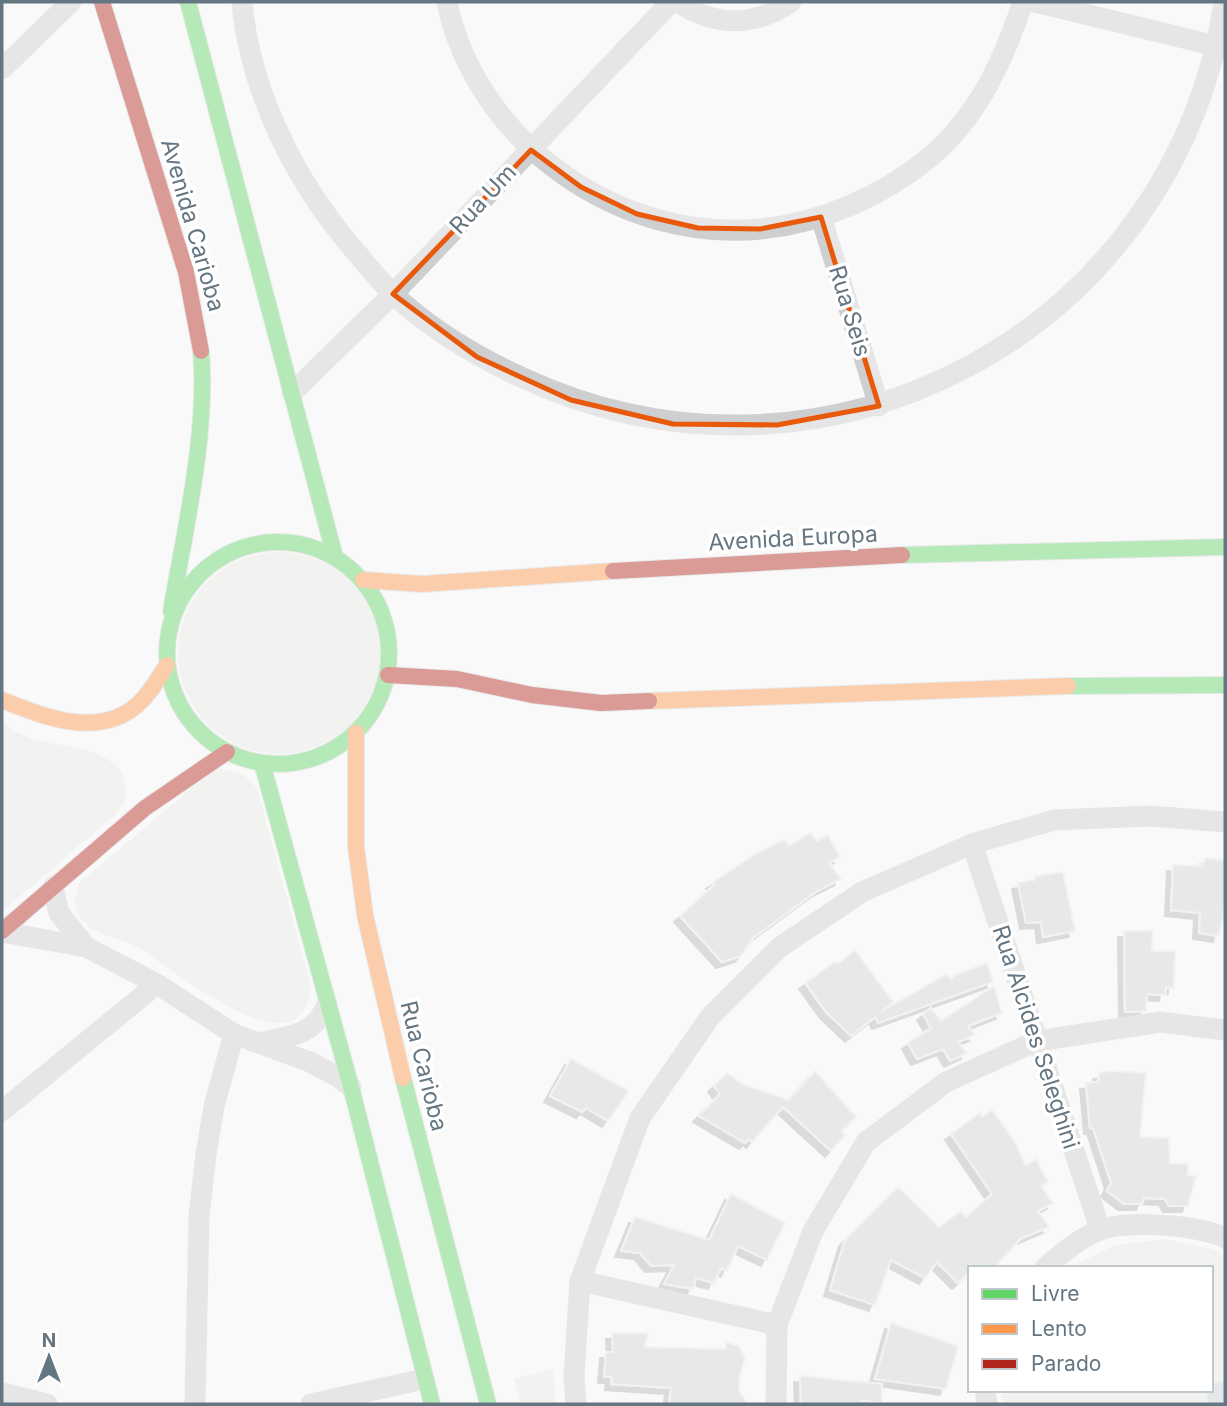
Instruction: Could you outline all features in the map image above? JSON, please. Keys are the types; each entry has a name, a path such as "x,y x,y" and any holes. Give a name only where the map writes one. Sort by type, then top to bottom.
{"main road":[{"name":"Avenida Carioba","path":"102,2 186,272 199,328 204,383 189,504 168,633"},
{"path":"188,2 335,557"},
{"path":"266,542 302,544 335,557 363,580 381,609 389,642 388,675 376,707 356,733 328,753 296,763 261,763 228,752 204,737 186,716 173,692 167,664 168,633 180,599 202,571 232,552 266,542"},
{"name":"Avenida Europa","path":"363,580 422,584 828,557 1225,547"},
{"path":"2,700 65,722 109,720 129,711 146,696 167,664"},
{"path":"388,675 457,679 533,695 601,703 1096,685 1225,685"},
{"name":"Rua Carioba","path":"356,733 356,847 365,915 397,1058 488,1404"},
{"path":"2,932 145,808 228,752"},
{"path":"261,763 351,1087 432,1404"}],"street":[{"path":"2,69 71,2"},
{"path":"242,2 244,28 275,127 325,217 393,295 477,357 571,400 673,424 777,425 879,406 959,373 1032,328 1096,271 1156,193 1191,128 1221,48 1224,2"},
{"path":"447,2 469,67 496,111 531,150 580,187 637,214 685,225 760,229 821,217 879,192 930,157 972,111 1004,58 1023,2"},
{"name":"Rua Um","path":"292,393 393,295 671,2"},
{"path":"678,2 696,14 721,21 748,21 773,14 791,2"},
{"path":"1035,2 1221,48"},
{"name":"Rua Seis","path":"821,217 879,406"},
{"path":"576,1404 574,1376 580,1281 640,1118 710,1017 780,947 862,892 972,844 1054,820 1151,816 1225,822"},
{"name":"Rua Alcides Seleghini","path":"972,844 1100,1229"},
{"path":"53,887 59,913 86,947"},
{"path":"2,932 86,947 158,985 234,1034 261,1042 330,1072 351,1087"},
{"path":"2,1111 158,985"},
{"path":"261,1042 301,1035 322,1016 327,1003"},
{"path":"776,1404 777,1325 813,1231 866,1142 946,1082 1037,1041 1160,1022 1225,1030"},
{"path":"195,1404 199,1229 204,1167 214,1106 234,1034"},
{"path":"1047,1266 1063,1251 1100,1229 1166,1224 1225,1238"},
{"path":"580,1281 777,1325"},
{"path":"311,1404 425,1379"},
{"path":"2,1393 47,1404"}],"highlighted area":[{"path":"531,150 581,187 637,214 698,228 760,229 821,217 879,406 777,425 673,424 571,400 477,357 393,294"}],"shaded area":[{"path":"279,552 318,560 335,569 350,582 363,597 372,614 380,653 372,692 363,709 350,724 335,737 318,746 279,754 240,746 223,737 208,724 195,709 186,692 178,653 186,614 195,597 208,582 223,569 240,560"},
{"path":"2,724 33,739 83,749 102,756 123,772 126,799 116,814 2,912"},
{"path":"223,769 243,774 257,788 311,986 303,1012 285,1023 261,1020 233,1009 204,993 137,947 89,927 77,913 75,898 80,882 212,771"},
{"path":"1165,1239 1213,1249 1225,1256 1225,1404 1003,1404 1001,1392 1213,1392 1213,1266 1072,1266 1116,1245"},
{"path":"553,1368 556,1404 521,1404 514,1379"},
{"path":"1225,1381 1225,1404 1208,1404 1207,1392 1213,1392 1213,1383"}],"building":[{"path":"810,833 817,841 828,835 840,857 829,863 841,879 817,891 753,938 741,956 722,962 680,916 714,885 712,883 754,855 784,839 789,846"},
{"path":"1206,858 1225,860 1225,905 1219,936 1199,933 1200,913 1171,910 1173,865 1201,866"},
{"path":"1063,872 1075,931 1043,937 1041,922 1026,923 1018,883 1035,880 1035,876"},
{"path":"1124,931 1153,931 1152,951 1175,951 1174,988 1166,988 1165,995 1147,994 1146,1011 1125,1012"},
{"path":"855,950 893,1002 882,1011 947,974 951,979 957,974 987,963 993,982 878,1023 875,1017 851,1036 826,1012 805,983 835,962 838,964"},
{"path":"994,986 1002,1013 968,1026 975,1035 958,1042 967,1053 950,1061 943,1049 917,1059 908,1043 931,1028 923,1014 931,1008 941,1021"},
{"path":"571,1059 629,1091 608,1121 586,1108 582,1112 550,1096"},
{"path":"815,1071 856,1117 842,1130 845,1135 831,1151 783,1107 752,1142 749,1139 745,1143 699,1116 720,1094 714,1086 727,1073 744,1085 789,1100"},
{"path":"1099,1073 1146,1073 1140,1137 1169,1138 1170,1163 1188,1164 1188,1175 1196,1176 1188,1206 1169,1206 1165,1199 1144,1198 1142,1204 1124,1204 1107,1191 1111,1183 1093,1128 1090,1128 1086,1083 1098,1082"},
{"path":"992,1110 1015,1142 1026,1166 1036,1159 1048,1182 1041,1186 1053,1203 1038,1211 1049,1227 1020,1239 996,1266 968,1266 968,1274 958,1283 937,1262 925,1278 891,1260 875,1305 830,1290 845,1240 898,1187 939,1227 961,1211 966,1217 992,1194 951,1134 980,1113 982,1117"},
{"path":"731,1194 785,1223 767,1260 738,1246 727,1271 721,1268 714,1283 696,1278 693,1289 664,1284 674,1265 651,1266 640,1253 621,1251 635,1217 709,1240"},
{"path":"891,1323 958,1346 946,1389 875,1379"},
{"path":"612,1333 648,1333 645,1347 725,1349 726,1342 739,1346 745,1359 739,1391 748,1404 669,1404 671,1388 611,1384 612,1377 604,1377 606,1352 613,1352"},
{"path":"800,1376 882,1384 882,1404 863,1400 860,1404 801,1404"}],"traffic: fast":[{"path":"188,2 335,557"},
{"path":"171,611 198,448 201,351"},
{"path":"278,542 300,544 330,555 348,567 364,583 376,601 384,621 389,653 387,675 376,705 364,723 348,739 330,751 310,759 278,764 256,762 226,751 208,739 192,723 180,705 172,685 167,653 169,631 180,601 192,583 208,567 226,555 246,547 278,542"},
{"path":"902,555 1225,547"},
{"path":"1068,686 1225,685"},
{"path":"262,763 351,1087 432,1404"},
{"path":"403,1078 488,1404"}],"traffic: slow":[{"path":"363,580 422,584 613,571"},
{"path":"2,700 35,713 71,722 105,721 122,715 137,705 167,665"},
{"path":"649,701 1068,686"},
{"path":"356,733 356,847 365,915 403,1078"}],"traffic: jam":[{"path":"102,2 186,272 201,351"},
{"path":"613,571 902,555"},
{"path":"388,675 457,679 532,695 601,703 649,701"},
{"path":"2,931 145,808 227,752"}]}
